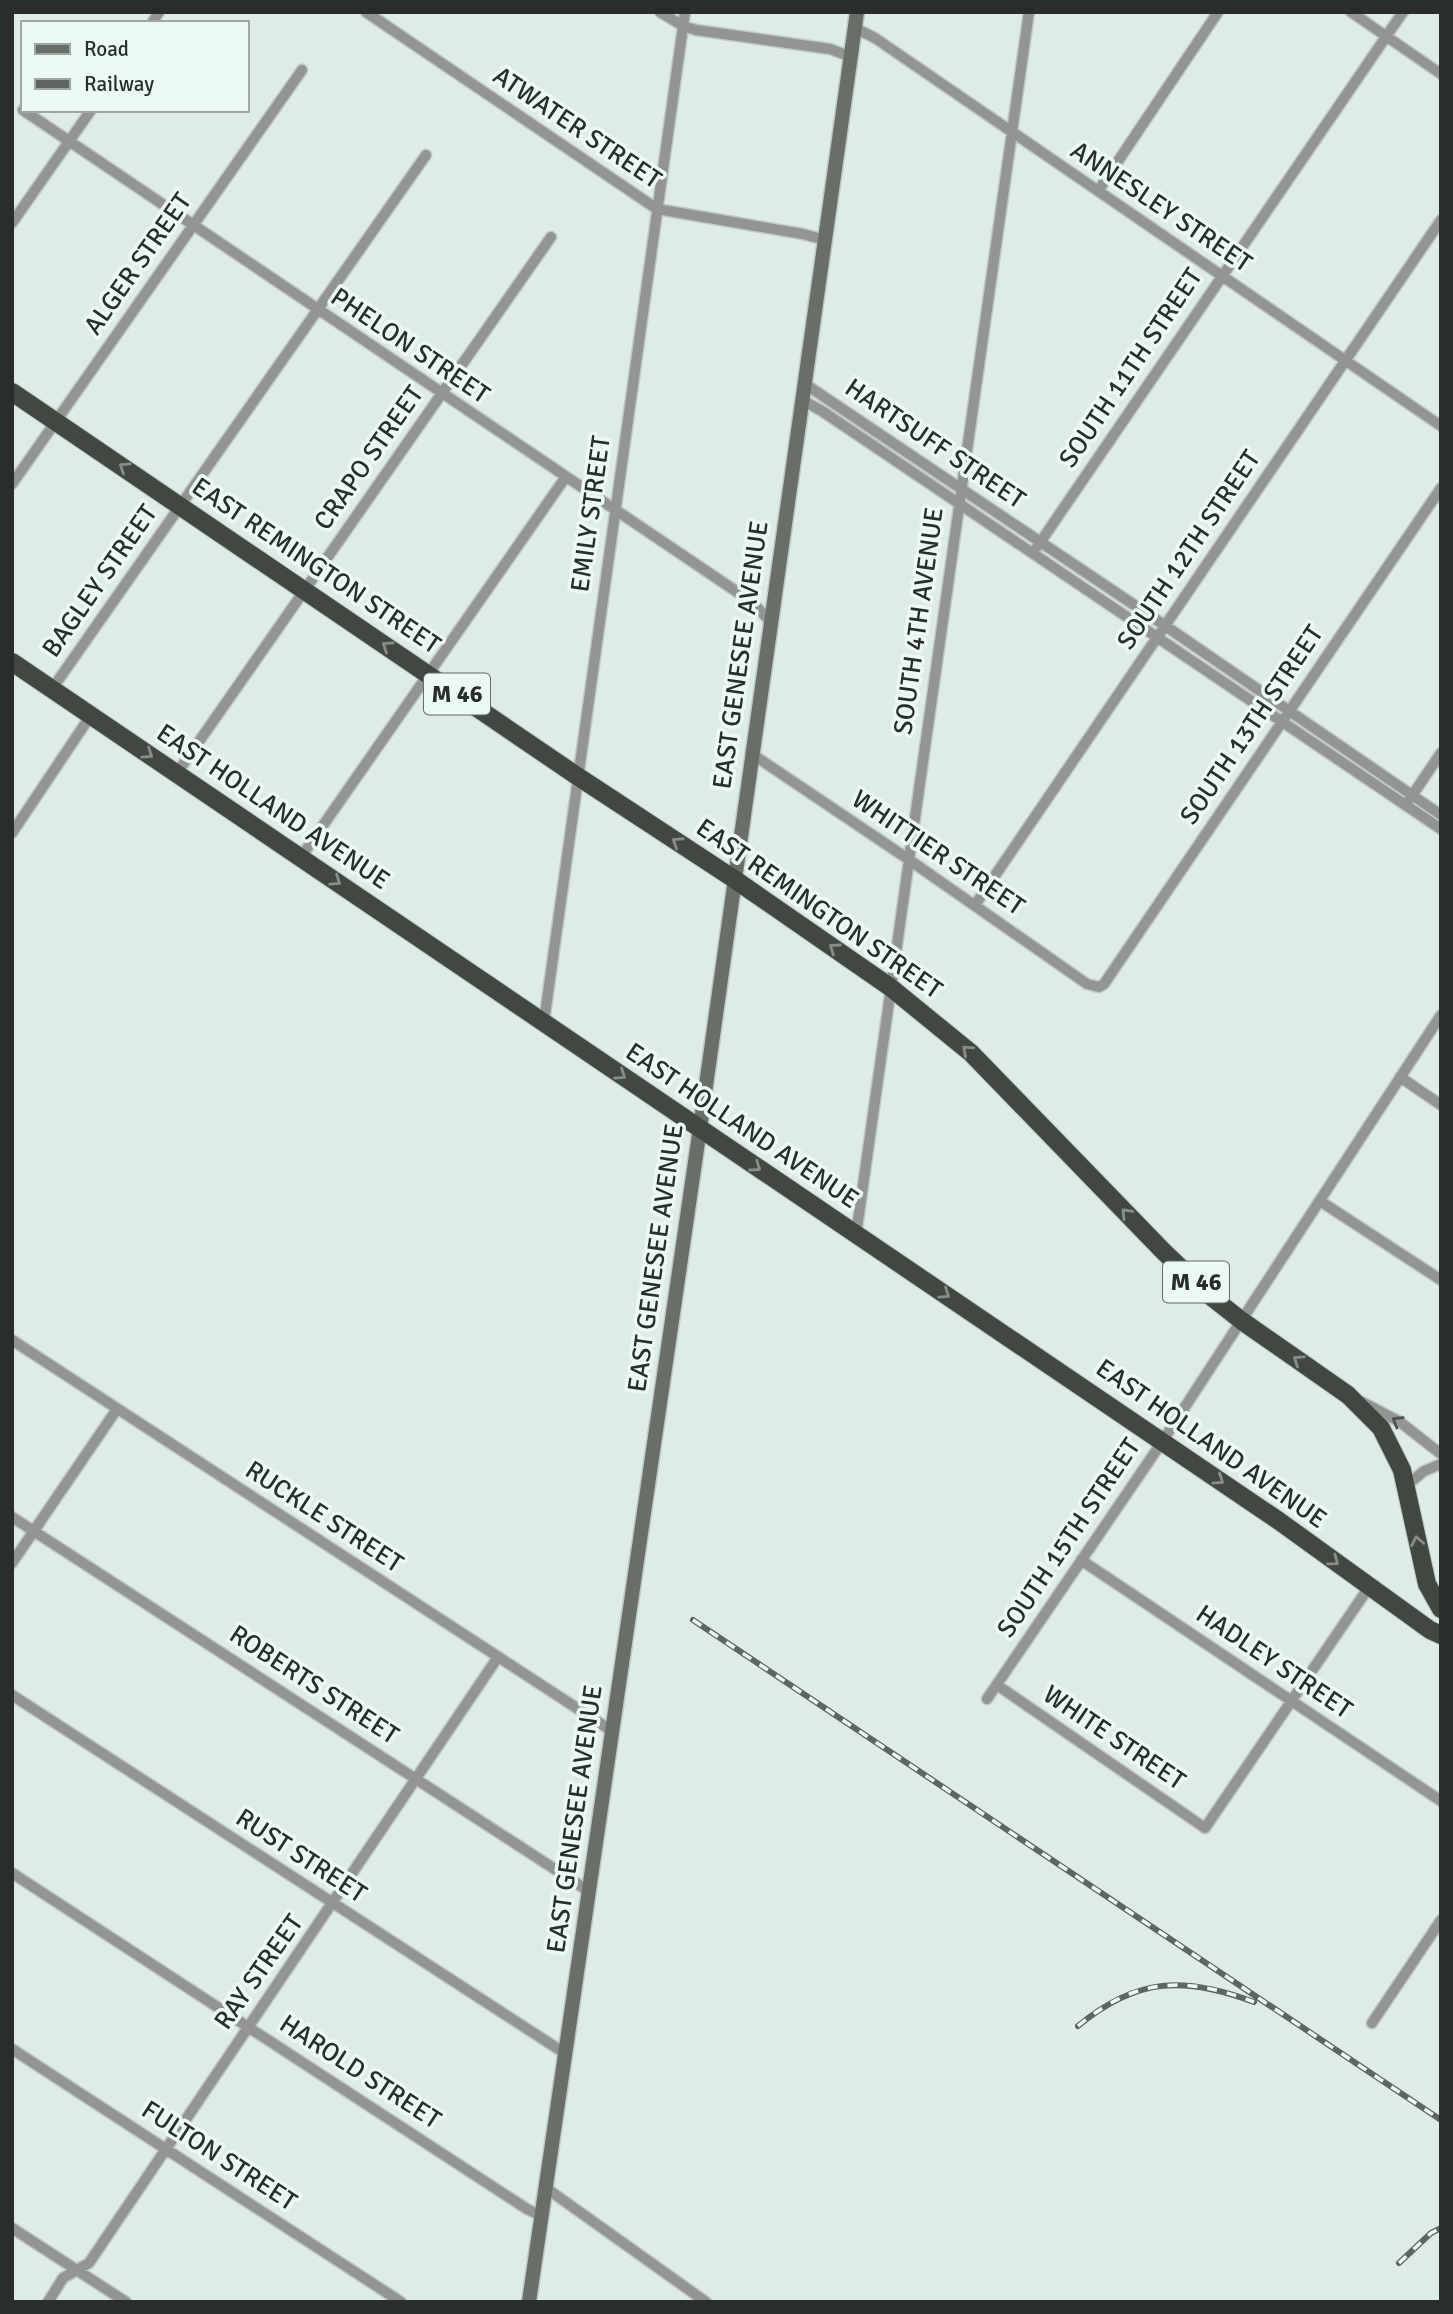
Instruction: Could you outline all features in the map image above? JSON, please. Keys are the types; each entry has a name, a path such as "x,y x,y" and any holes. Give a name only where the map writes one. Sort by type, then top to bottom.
{"highway":[{"name":"EAST REMINGTON STREET","path":"12,392 577,776 734,879 890,987 971,1053 1209,1295 1241,1321 1348,1395 1371,1416 1390,1441 1402,1470 1427,1584 1441,1609"},
{"name":"EAST HOLLAND AVENUE","path":"12,662 1279,1521 1430,1630 1441,1635"}],"main road":[{"name":"EAST GENESEE AVENUE","path":"529,2302 700,1128 857,12"}],"street":[{"name":"ATWATER STREET","path":"366,12 657,209 825,240"},
{"path":"660,12 683,26 830,49 852,57"},
{"name":"EMILY STREET","path":"544,1022 685,12"},
{"name":"SOUTH 4TH AVENUE","path":"856,1236 1029,12"},
{"path":"1098,191 1218,12"},
{"path":"1351,12 1441,74"},
{"name":"SOUTH 11TH STREET","path":"1040,541 1403,12"},
{"name":"ANNESLEY STREET","path":"855,28 875,38 1441,426"},
{"name":"ALGER STREET","path":"12,484 302,70"},
{"name":"PHELON STREET","path":"26,112 752,602 770,621"},
{"path":"12,222 90,112"},
{"name":"BAGLEY STREET","path":"52,689 426,155"},
{"name":"SOUTH 12TH STREET","path":"975,905 1441,220"},
{"name":"CRAPO STREET","path":"177,773 551,237"},
{"name":"HARTSUFF STREET","path":"805,384 1289,711 1409,800 1441,829"},
{"name":"HARTSUFF STREET","path":"802,400 959,502 1282,722 1409,800 1441,815"},
{"path":"301,857 565,478"},
{"name":"SOUTH 13TH STREET","path":"1100,987 1441,488"},
{"name":"HARTSUFF STREET","path":"1033,553 1040,541"},
{"path":"12,833 91,716"},
{"path":"1409,800 1441,753"},
{"name":"WHITTIER STREET","path":"752,754 1087,984 1100,987"},
{"name":"SOUTH 15TH STREET","path":"987,1699 1162,1442 1441,1015"},
{"path":"1400,1077 1441,1105"},
{"path":"1320,1200 1441,1280"},
{"name":"RUCKLE STREET","path":"12,1340 612,1731"},
{"path":"1348,1395 1400,1422 1441,1454"},
{"path":"12,1563 117,1409"},
{"path":"1406,1486 1424,1471 1441,1464"},
{"name":"ROBERTS STREET","path":"12,1517 590,1892"},
{"name":"HADLEY STREET","path":"1081,1560 1441,1801"},
{"path":"1291,1700 1369,1587"},
{"name":"RAY STREET","path":"48,2302 63,2278 89,2263 334,1904 498,1657"},
{"name":"WHITE STREET","path":"998,1685 1205,1828 1291,1700"},
{"name":"RUST STREET","path":"12,1695 566,2054"},
{"name":"HAROLD STREET","path":"12,1873 542,2216"},
{"path":"1372,2023 1441,1920"},
{"name":"FULTON STREET","path":"12,2049 401,2302"},
{"path":"546,2188 693,2297 706,2302"},
{"path":"12,2228 126,2302"}],"railway":[{"path":"693,1620 1441,2120"},
{"path":"1078,2026 1121,1998 1162,1986 1206,1988 1254,2002"},
{"path":"1399,2263 1431,2233 1441,2228"}]}
